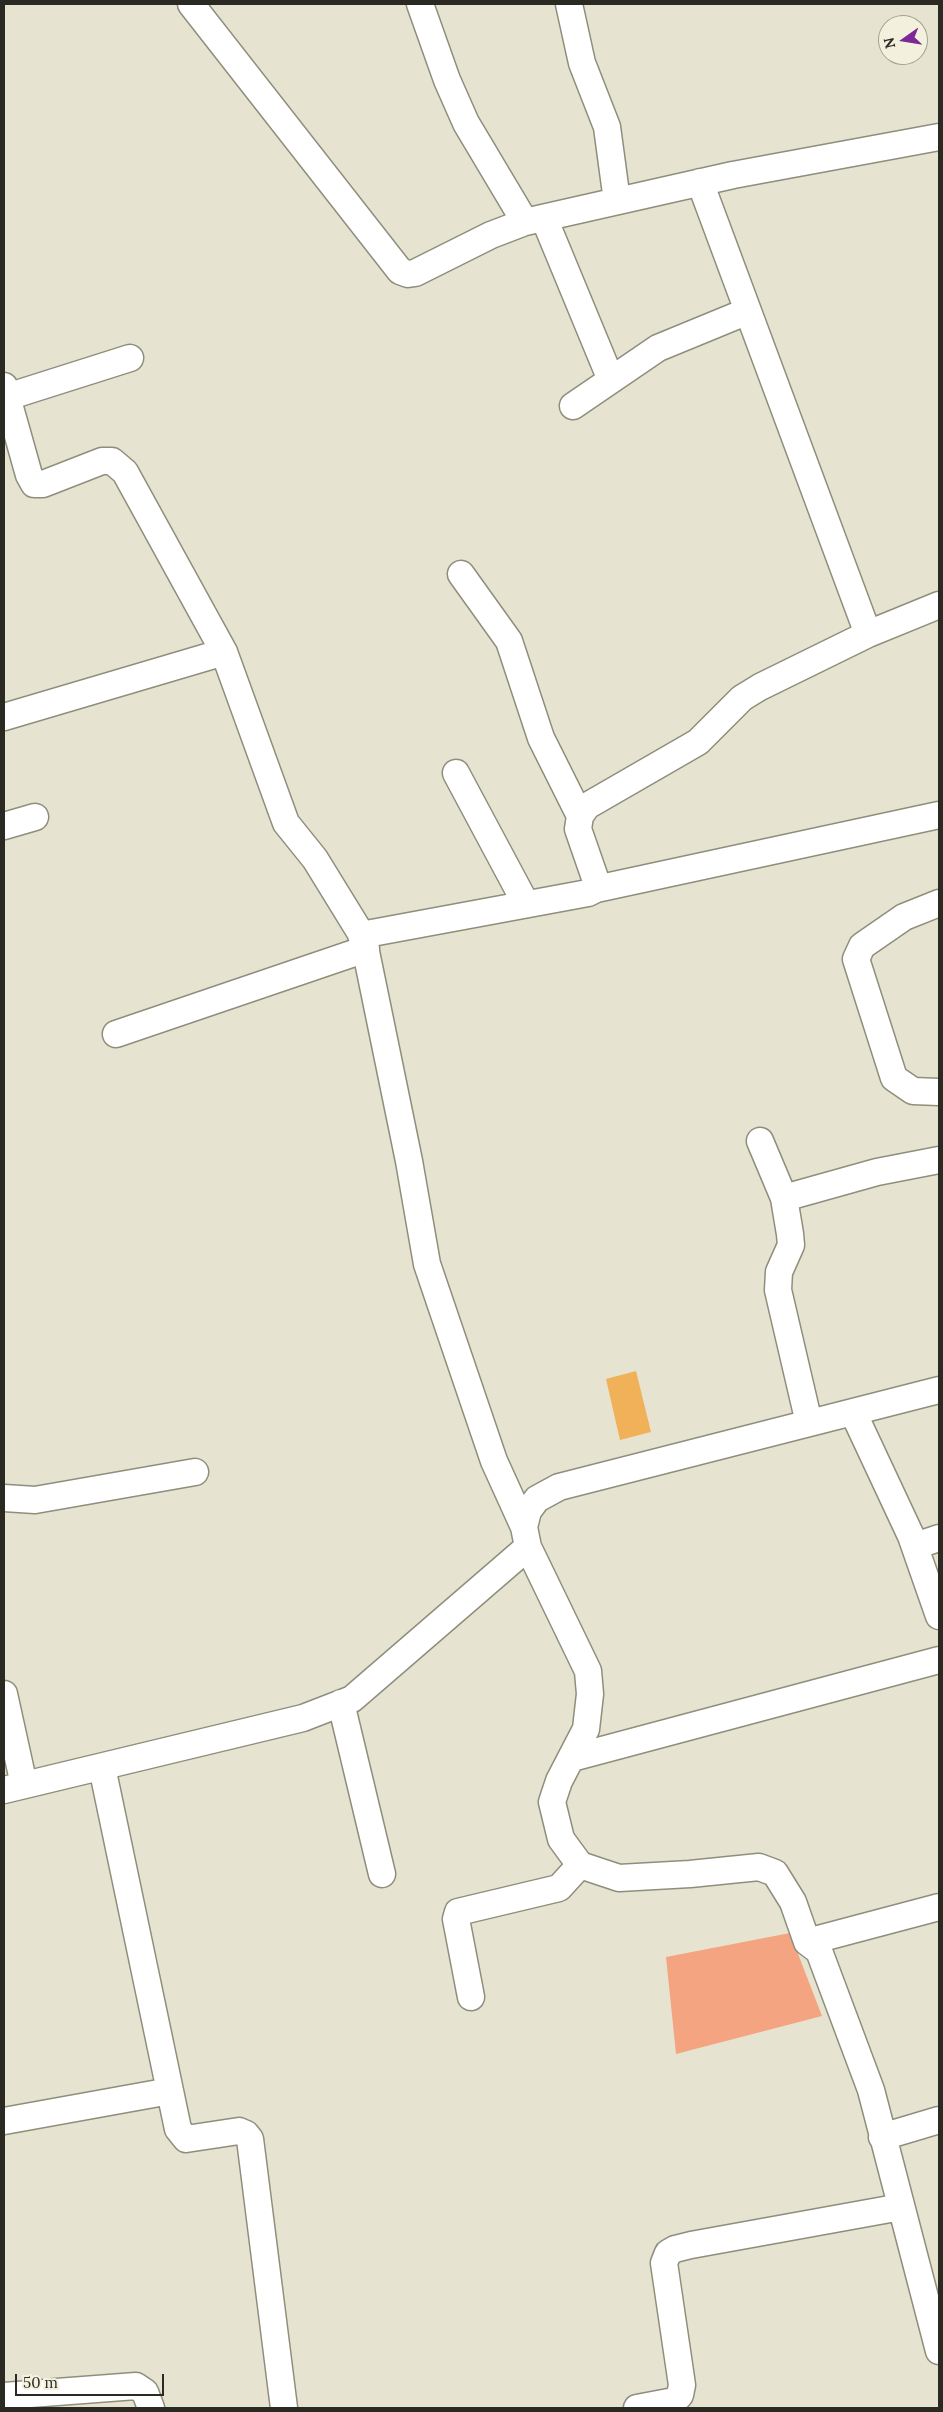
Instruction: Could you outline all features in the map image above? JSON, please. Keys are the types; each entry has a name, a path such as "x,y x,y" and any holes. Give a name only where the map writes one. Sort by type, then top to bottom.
{"street":[{"path":"191,4 400,271 408,274 416,272 491,235 535,220 700,182 939,136"},
{"path":"420,4 448,80 466,122 535,220 611,380"},
{"path":"569,4 582,63 607,127 617,202"},
{"path":"700,182 868,634"},
{"path":"572,406 658,348 748,311"},
{"path":"130,358 5,392 29,475 34,484 43,484 102,461 112,462 125,472 224,652 286,824 315,859 356,922 364,942 409,1161 427,1264 494,1460 526,1537 588,1671 590,1694 586,1729 559,1781 552,1802 561,1839 580,1865 619,1878 690,1874 760,1866 775,1873 793,1902 807,1942 819,1951 871,2090 901,2206 933,2305 939,2351"},
{"path":"461,574 509,641 541,738 580,816"},
{"path":"596,889 595,878 578,829 580,816 587,806 698,742 737,703 760,687 868,634 939,605"},
{"path":"4,717 224,652"},
{"path":"456,773 526,904"},
{"path":"116,1034 364,942 526,904 588,893 596,889 939,816"},
{"path":"4,826 35,817"},
{"path":"939,903 904,917 862,946 856,958 894,1078 913,1091 939,1092"},
{"path":"760,1141 784,1198 791,1245 779,1272 778,1290 809,1423"},
{"path":"784,1198 877,1172 939,1160"},
{"path":"4,1694 14,1788 303,1718 352,1699 526,1537 528,1510 536,1499 559,1487 939,1390"},
{"path":"853,1412 927,1542 939,1616"},
{"path":"4,1498 35,1500 124,1486 195,1472"},
{"path":"572,1758 939,1660"},
{"path":"341,1703 382,1874"},
{"path":"102,1766 178,2129 186,2139 239,2131 246,2134 250,2140 284,2408"},
{"path":"471,1997 456,1919 458,1912 559,1888 580,1865"},
{"path":"807,1942 939,1907"},
{"path":"4,2121 170,2091"},
{"path":"882,2137 939,2120"},
{"path":"637,2408 674,2401 680,2395 682,2385 664,2263 668,2253 676,2248 901,2206"},
{"path":"4,2396 136,2386 146,2392 151,2408"}],"shaded area":[{"path":"790,1933 822,2016 676,2054 666,1957"}],"building":[{"path":"636,1371 651,1432 620,1440 606,1379"}]}
